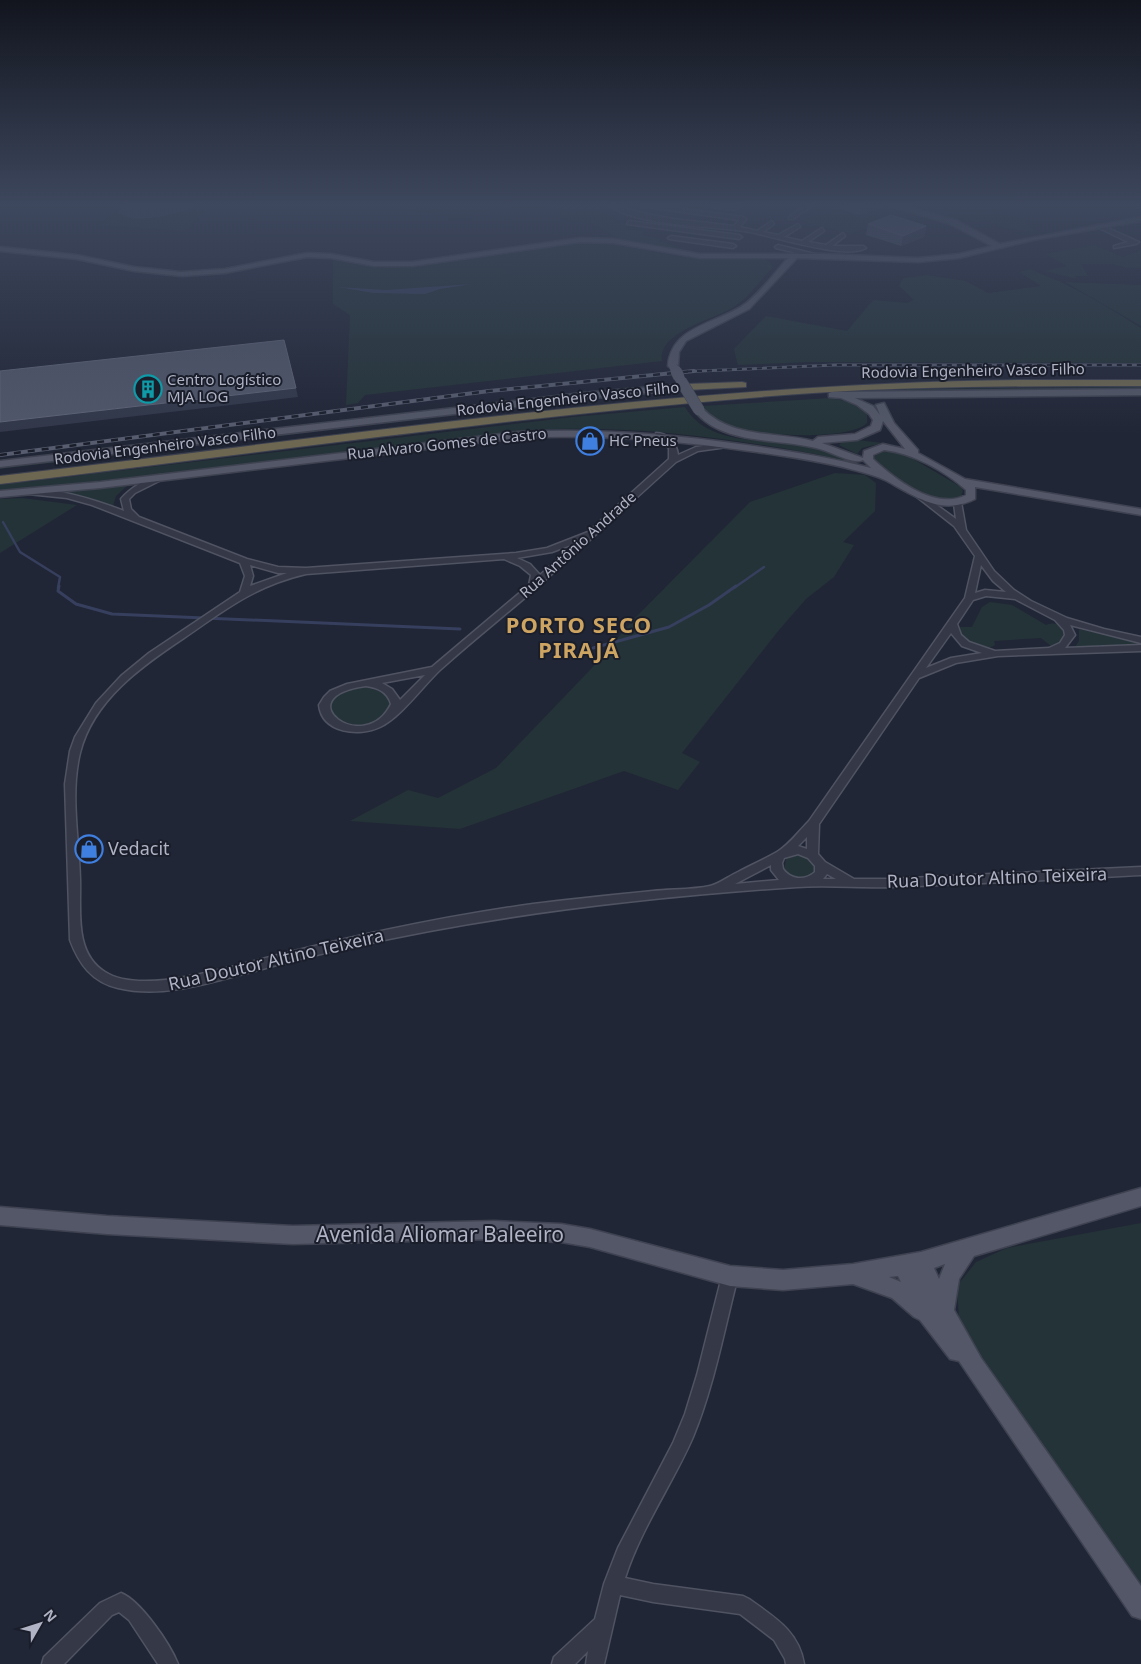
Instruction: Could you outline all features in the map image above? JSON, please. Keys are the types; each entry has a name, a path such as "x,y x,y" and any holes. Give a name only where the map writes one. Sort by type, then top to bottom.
{"highway":[{"name":"Rodovia Engenheiro Vasco Filho","path":"0,472 562,407 777,385 1000,376 1141,376"},
{"path":"682,382 777,385"},
{"name":"Rodovia Engenheiro Vasco Filho","path":"0,480 562,414 814,390 973,384 1141,383"},
{"path":"562,414 832,396"}],"main road":[{"path":"769,281 746,307 683,339 674,352 673,366 698,410 712,424 728,431 792,439 840,440 857,437 876,428 878,424 877,417 863,404 832,396"},
{"path":"0,464 583,396 682,382"},
{"path":"832,396 1141,392"},
{"path":"904,394 886,400 880,407 898,435 918,457"},
{"name":"Rua Alvaro Gomes de Castro","path":"0,494 518,435 584,431 660,435 843,463 892,479"},
{"path":"857,437 883,442 918,457 971,489 971,497"},
{"path":"792,439 852,456 875,467 920,495 945,504 958,504 971,497 1016,492"},
{"path":"840,440 838,446 852,456"},
{"path":"875,467 868,460 868,453 884,447 902,449"},
{"path":"960,481 1141,512"},
{"name":"Avenida Aliomar Baleeiro","path":"0,1216 107,1225 293,1234 494,1230 561,1233 590,1238 675,1264 730,1276 783,1280 853,1274 912,1264 1141,1197"},
{"path":"938,1315 946,1282 953,1268 968,1248"},
{"path":"912,1264 938,1315 1141,1607"},
{"path":"853,1274 899,1291 938,1315"}],"street":[{"path":"660,435 672,445 674,452 673,460"},
{"name":"Rua Antônio Andrade","path":"394,712 436,669 533,586 673,460 696,449 727,445"},
{"path":"146,523 127,510 125,499 132,491 160,477"},
{"path":"28,492 79,498 244,561 272,569 306,571 499,558 548,550 591,534"},
{"path":"920,495 962,530 978,557 1015,596 1059,619 1141,640"},
{"path":"958,504 962,530"},
{"path":"782,854 798,850 812,855 821,865 821,874 808,883 795,883 781,876 776,865 782,854 813,824 970,598 978,557"},
{"path":"499,558 515,561 528,567 536,575 533,586"},
{"path":"244,561 249,576 244,591"},
{"name":"Rua Doutor Altino Teixeira","path":"306,571 277,578 244,591 147,658 118,683 86,726 75,751 72,792 76,940 81,956 91,970 106,980 127,985 150,987 180,983 346,943 448,922 552,908 795,883"},
{"path":"970,598 986,593 1015,596"},
{"path":"1048,652 1063,645 1070,635 1068,629 1059,619"},
{"path":"952,624 954,632 962,642 970,647 998,653"},
{"path":"916,676 954,660 998,653 1141,648"},
{"name":"Rua Antônio Andrade","path":"366,683 436,669"},
{"path":"366,683 377,685 392,692 396,704 394,712 383,722 366,728 341,727 326,716 324,708 327,700 342,688 366,683"},
{"path":"812,855 813,824"},
{"name":"Rua Doutor Altino Teixeira","path":"713,890 782,854"},
{"name":"Rua Doutor Altino Teixeira","path":"821,865 835,875 852,883"},
{"name":"Rua Doutor Altino Teixeira","path":"808,883 964,880 1141,871"},
{"path":"595,1664 613,1584 648,1505 687,1432 695,1409 730,1276"},
{"path":"613,1584 653,1592 743,1605 781,1633 794,1657 795,1664"},
{"path":"51,1664 100,1615 115,1603 121,1602 135,1614 169,1664"},
{"path":"561,1664 603,1625"}],"shaded area":[{"path":"333,281 761,281 735,306 678,334 663,351 662,361 365,395 358,403 346,405 350,315 333,304"},
{"path":"902,281 964,281 988,293 1041,286 1033,281 1059,281 1141,328 1141,363 809,362 738,365 734,349 766,316 847,331 873,300 907,303 914,300 899,286"},
{"path":"1065,282 1141,285 1141,326"},
{"path":"1141,387 1141,390 906,391 907,389"},
{"path":"703,388 611,396 0,469 0,466 575,399"},
{"path":"830,398 850,402 867,414 867,423 856,429 838,433 790,435 764,433 722,425 710,419 702,406"},
{"path":"685,407 695,420 721,434 737,438 808,446 858,463 783,448 707,437 630,430 554,429 0,492 0,485 573,417"},
{"path":"857,440 883,443 862,448 857,454 839,445 843,441"},
{"path":"882,451 903,453 961,487 963,491 961,496 951,499 940,499 929,496 907,485 873,461 874,457"},
{"path":"835,473 865,475 876,483 875,511 843,542 854,545 834,577 806,599 779,630 682,753 700,762 678,790 624,771 460,829 350,821 408,790 438,798 496,768 590,670 634,619 750,502"},
{"path":"127,486 116,496 113,506 69,492"},
{"path":"22,498 77,505 0,553 0,499"},
{"path":"990,602 1012,605 1046,625 1059,625 1065,637 1062,642 1051,646 1041,638 994,641 995,645 991,647 971,643 961,632 960,627 972,627 982,607"},
{"path":"1079,629 1141,644 1075,647 1079,641"},
{"path":"355,687 370,688 384,694 391,703 390,709 371,723 358,725 337,717 332,710 332,702 339,694"},
{"path":"798,855 808,858 814,864 815,871 810,877 795,878 784,870 786,859"},
{"path":"1141,1223 1141,1598 1117,1557 982,1358 959,1320 957,1286 976,1262 1007,1248"}],"water":[{"path":"472,284 440,289 425,294 373,293 338,287 386,290"}],"building":[{"name":"Centro Logístico MJA LOG","path":"284,340 296,388 0,422 0,371"}],"waterway":[{"path":"3,522 20,552 60,577 58,588"},
{"path":"734,588 764,567"},
{"path":"59,586 58,591 76,604 112,614 460,629"},
{"path":"593,648 669,627 709,605 736,586"}],"railway":[{"path":"689,371 835,365 1141,365"},
{"path":"0,455 489,391 689,371"},
{"path":"677,372 689,371"},
{"path":"689,371 694,371"}],"place":[{"name":"Centro Logístico MJA LOG","path":"148,389"},
{"name":"HC Pneus","path":"590,441"},
{"name":"Vedacit","path":"89,849"}],"district":[{"name":"PORTO SECO PIRAJÁ","path":"579,638"}]}
